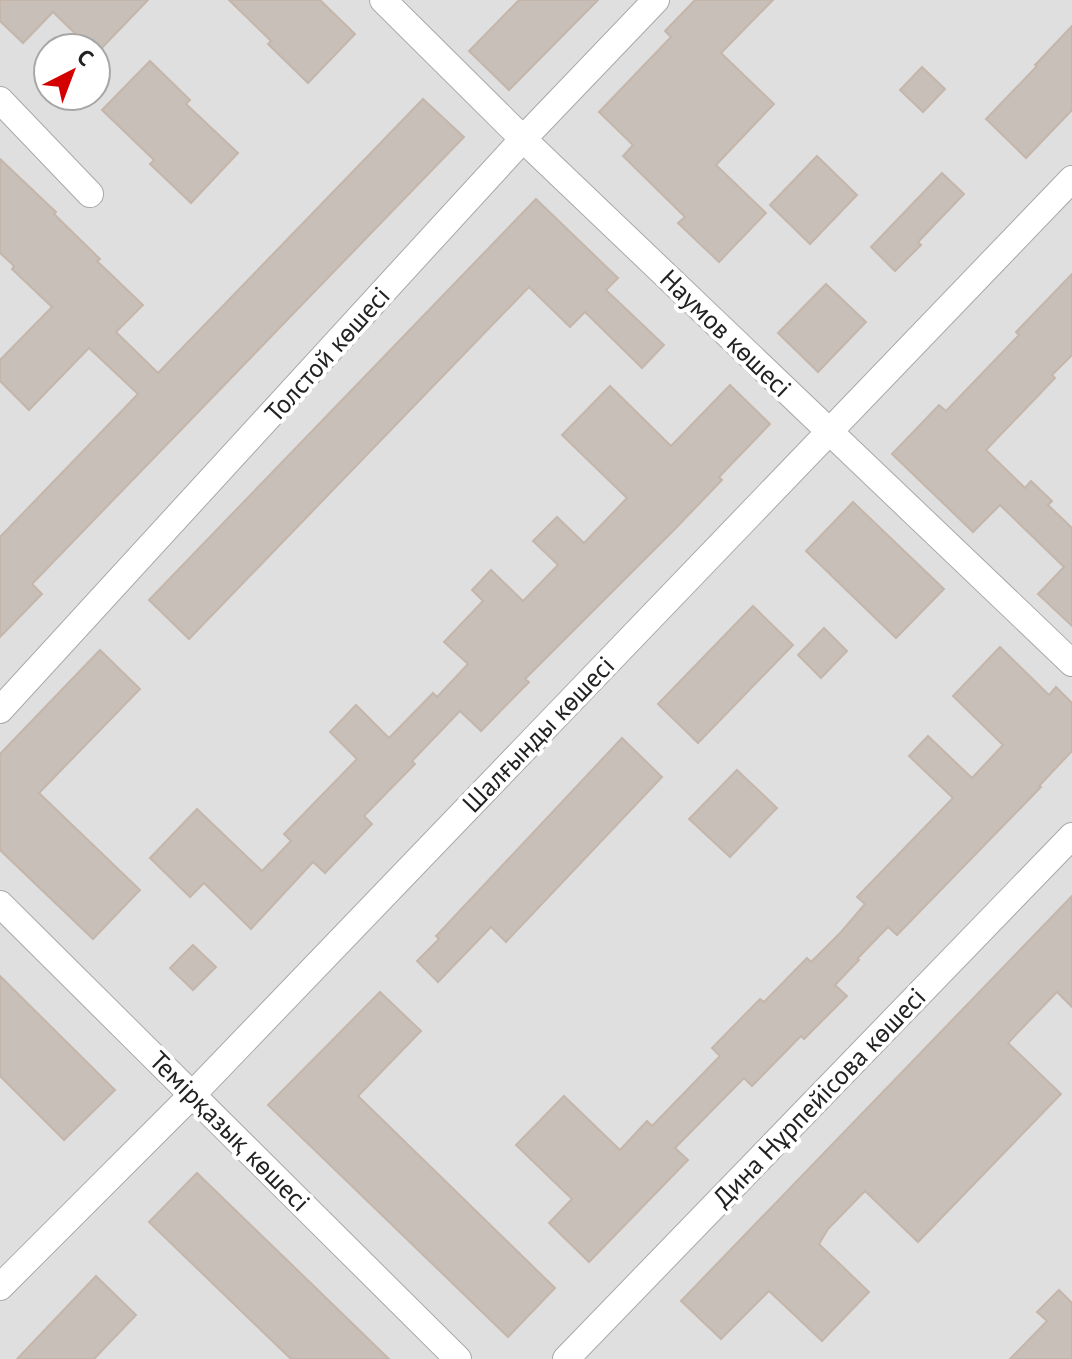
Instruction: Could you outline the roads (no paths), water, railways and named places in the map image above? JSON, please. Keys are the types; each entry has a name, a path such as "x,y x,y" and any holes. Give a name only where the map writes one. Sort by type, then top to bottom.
{"street":[{"name":"Наумов көшесі","path":"383,0 523,139 1072,663"},
{"name":"Толстой көшесі","path":"0,710 523,139 656,0"},
{"path":"0,100 90,194"},
{"name":"Шалғынды көшесі","path":"0,1287 193,1094 1072,179"},
{"name":"Дина Нұрпейісова көшесі","path":"566,1359 1072,836"},
{"name":"Темірқазық көшесі","path":"0,904 458,1359"}]}
